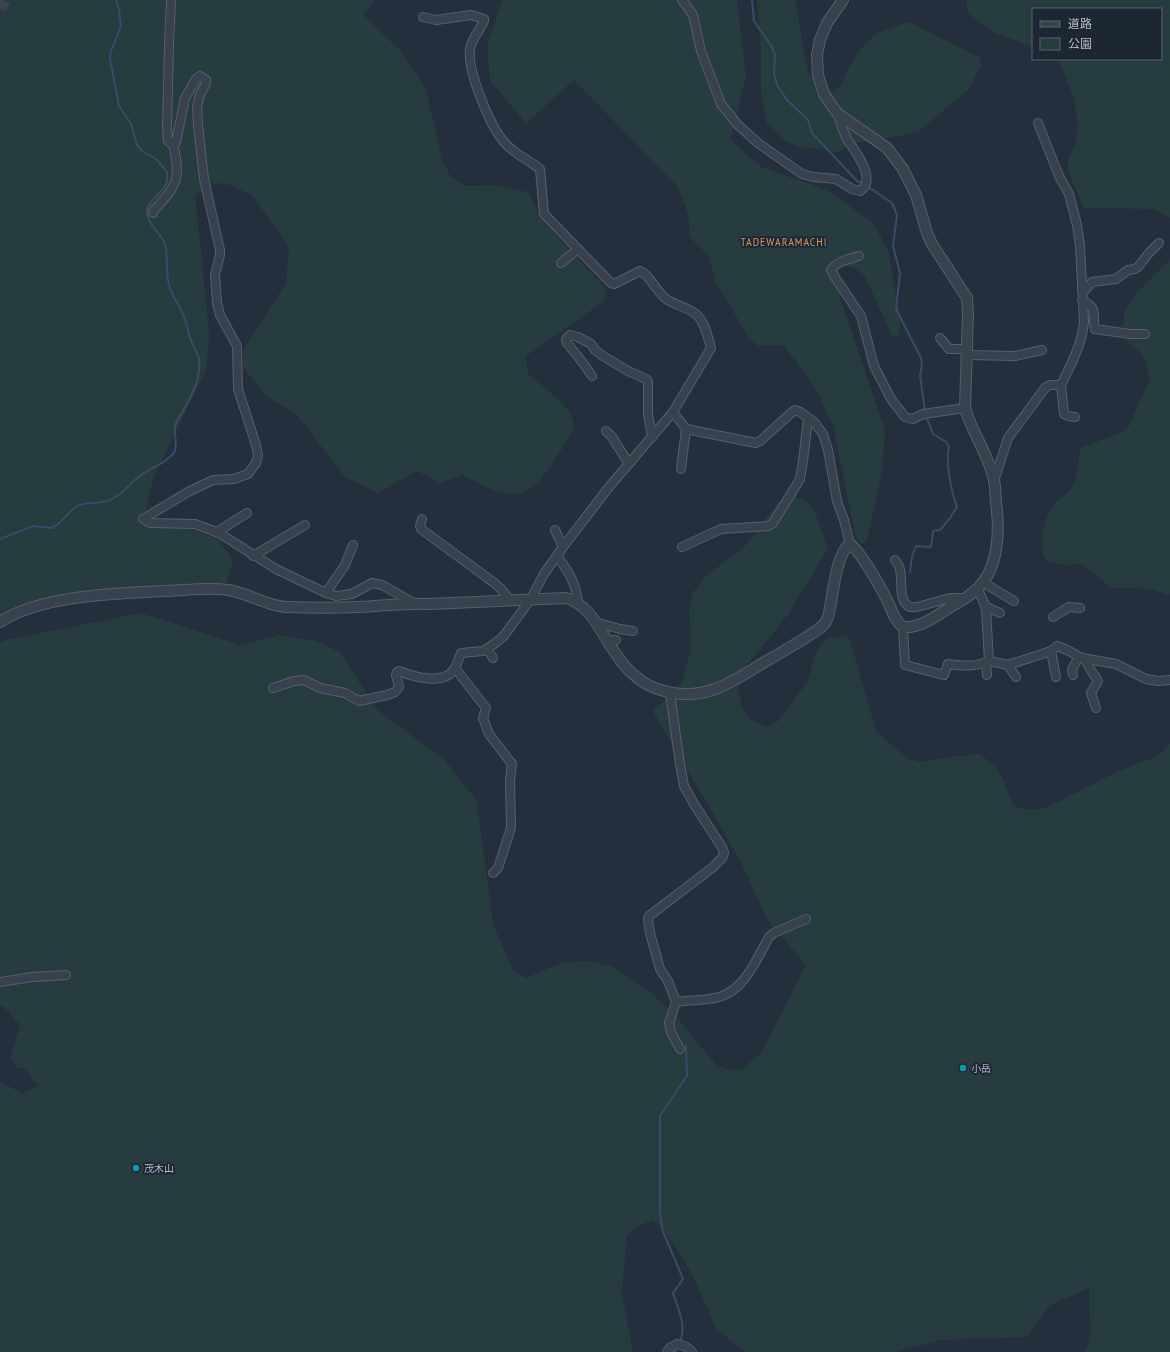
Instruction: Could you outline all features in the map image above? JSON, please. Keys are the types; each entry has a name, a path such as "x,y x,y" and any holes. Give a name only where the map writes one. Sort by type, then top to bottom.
{"street":[{"path":"153,213 174,187 177,168 172,144 168,141 167,128 171,0"},
{"path":"682,0 693,15 701,51 721,104 742,129 758,143 802,174 813,177 836,179 858,191 865,186 866,178 863,164 846,137 837,113 824,94 818,75 817,55 820,40 827,23 843,0"},
{"path":"273,688 294,681 304,680 320,688 345,694 359,701 369,700 398,690 399,687 396,673 399,671 418,677 444,677 455,668 460,653 478,652 486,649 503,637 530,600 544,574 563,547 609,487 673,412 711,348 698,316 666,299 656,289 644,272 640,271 614,284 611,283 544,214 540,169 504,142 490,120 473,72 470,50 484,19 471,15 436,20 423,18"},
{"path":"172,144 178,139 185,98 196,79 200,76 206,80 197,107 204,179 220,250 215,275 215,293 220,315 237,346 238,389 258,455 256,463 248,474 234,479 213,480 188,492 143,519 150,523 195,524 217,532 276,570 326,593 336,596 352,594 372,583 382,585 414,604"},
{"path":"837,113 887,148 904,169 916,194 927,233 932,244 967,298 966,408 969,421 982,446 994,482 998,514 997,540 994,558 980,586 963,600 916,626 903,627"},
{"path":"1038,123 1059,176 1069,194 1077,225 1080,246 1083,331 1073,359 1061,385 1064,414 1074,417"},
{"path":"1082,290 1086,289 1092,282 1116,279 1128,270 1135,269 1149,252 1159,244"},
{"path":"561,263 578,249"},
{"path":"859,256 835,265 832,270 833,274 861,316 874,366 898,410 906,418 913,420 926,414 966,408"},
{"path":"1082,300 1092,305 1094,310 1095,329 1130,334 1145,334"},
{"path":"592,376 567,343 566,339 570,336 578,336 591,344 595,350 603,356 648,381 648,414 652,437"},
{"path":"940,338 949,349 967,352 1015,356 1042,350"},
{"path":"994,482 1008,438 1045,388 1050,385 1061,385"},
{"path":"673,412 686,429 756,443 795,410 814,422 823,434 828,450 837,501 844,520 850,544 858,551 886,598 894,618 903,627 905,665 944,676 948,664 958,666 979,665 987,662 1008,665 1051,651 1057,646 1082,658 1116,664 1146,679 1158,681 1170,680"},
{"path":"682,547 721,529 768,526 773,523 800,479 808,418"},
{"path":"681,469 686,429"},
{"path":"606,431 612,437 629,464"},
{"path":"217,532 247,513"},
{"path":"422,519 420,526 421,529 501,589 510,600"},
{"path":"253,556 305,525"},
{"path":"555,530 563,547"},
{"path":"0,622 10,615 38,605 101,595 197,589 229,590 266,603 284,607 330,608 566,598 578,603 588,612 612,640 618,657 632,674 645,682 670,693 696,694 721,687 820,628 828,617 839,560 844,550 850,544"},
{"path":"326,593 345,565 353,545"},
{"path":"557,556 570,574 578,593 578,603"},
{"path":"894,560 900,568 902,597 908,606 912,608 950,598 960,598 963,600"},
{"path":"980,586 1014,601"},
{"path":"980,586 987,620 987,675"},
{"path":"985,606 1000,613"},
{"path":"1052,617 1065,608 1080,608"},
{"path":"595,622 628,628"},
{"path":"486,649 494,658"},
{"path":"1051,651 1056,677"},
{"path":"1073,675 1072,669 1082,658"},
{"path":"1082,658 1098,681 1091,693 1096,708"},
{"path":"1008,665 1016,677"},
{"path":"455,668 486,708 483,718 489,734 512,764 510,781 511,828 498,868 493,873"},
{"path":"670,693 684,786 724,853 722,858 712,868 648,918 650,933 660,969 668,981 676,1002 669,1023 680,1049"},
{"path":"676,1002 719,997 727,993 739,984 750,971 769,937 806,920"},
{"path":"0,982 66,975"},
{"path":"667,1352 670,1348 679,1345 688,1348 692,1352"}],"green space":[{"path":"0,0 375,0 363,15 402,52 426,88 442,159 450,176 466,186 493,185 526,192 527,190 541,219 607,290 603,302 526,356 528,374 560,401 570,413 574,426 559,454 540,480 533,486 520,493 505,493 483,485 463,475 440,483 417,471 378,493 345,477 297,415 266,396 243,367 244,348 286,283 289,247 252,195 230,185 217,183 195,195 209,338 206,370 154,476 145,514 217,538 233,560 226,584 62,600 0,616"},
{"path":"502,0 737,0 746,77 730,139 761,167 825,189 871,221 888,249 901,325 898,337 892,335 865,277 855,269 844,266 836,267 837,289 885,430 882,471 867,541 861,544 855,534 833,425 818,393 784,345 758,346 749,338 715,281 709,256 690,237 688,213 678,187 574,80 526,123 490,81 487,46"},
{"path":"757,0 795,0 808,72 820,84 834,91 842,83 854,59 871,38 882,31 909,22 979,57 981,66 969,89 919,131 899,136 868,140 851,145 835,153 821,149 805,148 787,142 767,123 761,93 761,50"},
{"path":"966,0 1170,0 1170,218 1153,209 1084,208 1068,169 1069,159 1076,141 1076,109 1070,88 1057,60 1162,60 1162,8 1032,8 1032,47 992,32 968,13"},
{"path":"1170,260 1170,595 1150,589 1111,588 1083,564 1068,565 1047,562 1042,548 1042,540 1048,515 1056,502 1071,489 1074,483 1081,448 1127,430 1150,380 1143,355 1127,341 1123,329 1124,314 1133,297"},
{"path":"792,495 807,502 816,515 828,549 788,614 744,668 738,689 743,709 751,720 768,727 778,721 808,681 815,654 820,645 829,638 845,636 850,640 876,731 893,747 909,759 921,762 980,754 997,768 1004,781 1010,799 1017,808 1033,810 1046,808 1119,771 1158,756 1170,743 1170,1352 1085,1352 1090,1339 1089,1288 1050,1305 1027,1337 941,1340 896,1352 744,1352 717,1330 693,1276 662,1227 652,1220 638,1226 627,1235 622,1295 633,1352 0,1352 0,1082 22,1093 39,1086 25,1069 16,1067 11,1057 20,1025 4,1007 0,1006 0,642 141,613 241,645 280,635 316,641 340,652 377,710 444,759 477,801 493,925 514,971 526,978 561,963 588,961 613,967 649,991 676,1016 717,1066 730,1070 743,1069 762,1052 806,965 768,921 739,858 653,711 682,682 691,649 689,608 692,594 705,577 746,545 777,503"}],"waterway":[{"path":"0,539 33,526 52,528 80,504 103,502 113,499 140,476 162,463 173,454 176,446 175,425 193,392 198,376 199,360 190,338 184,316 168,282 167,253 165,244 148,219 147,214 147,210 151,202 167,183 167,172 156,159 142,151 137,145 131,124 119,106 110,59 111,51 121,26 116,0"},
{"path":"752,0 754,21 772,47 775,56 774,74 777,85 787,100 808,120 812,133 857,181 864,184"},
{"path":"867,186 892,203 897,215 893,246 900,273 896,309 921,358 922,365 920,375 925,412"},
{"path":"910,572 912,556 916,546 931,547 933,531 940,530 957,507 950,477 948,460 949,447 946,442 933,434 926,416"},
{"path":"680,1342 683,1330 673,1293 683,1279 662,1229 660,1211 660,1116 687,1076 686,1045"},
{"path":"675,1352 677,1348"}],"tunnel":[{"path":"0,9 3,0"}],"place":[{"name":"小岳","path":"963,1068"},
{"name":"茂木山","path":"136,1168"}],"district":[{"name":"TADEWARAMACHI","path":"784,242"}]}
